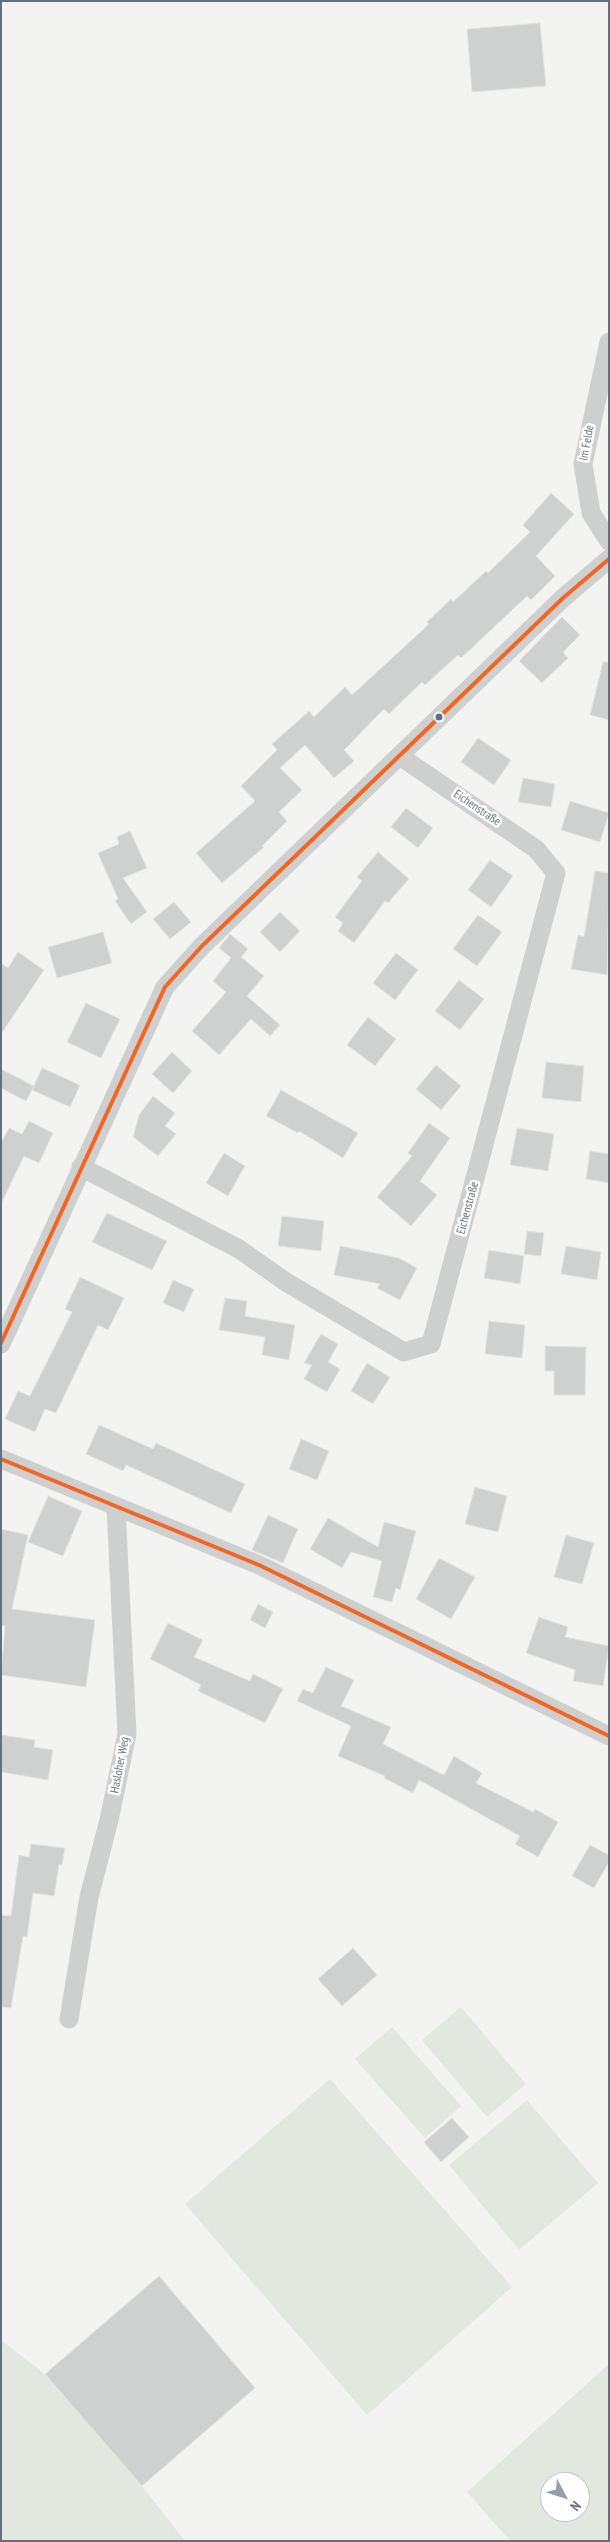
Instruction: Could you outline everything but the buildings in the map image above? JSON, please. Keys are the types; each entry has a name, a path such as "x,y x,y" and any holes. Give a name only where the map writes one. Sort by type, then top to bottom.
{"street":[{"name":"Im Felde","path":"609,342 582,464 591,513 609,541"},
{"path":"1,1344 165,987 202,946 401,757 563,598 609,559"},
{"name":"Eichenstraße","path":"81,1167 239,1249 286,1282 404,1352 431,1344 556,873 536,849 401,757"},
{"path":"1,1459 259,1565 609,1736"},
{"name":"Hasloher Weg","path":"69,2019 89,1897 109,1820 127,1734 116,1507"}],"shaded area":[{"path":"461,2007 526,2084 487,2117 422,2040"},
{"path":"392,2027 461,2106 425,2138 355,2059"},
{"path":"330,2079 512,2287 367,2415 185,2204"},
{"path":"527,2100 598,2183 519,2250 449,2165"},
{"path":"1,2340 45,2374 142,2486 185,2541 1,2541"},
{"path":"609,2364 609,2541 510,2541 467,2492"}],"transit line":[{"path":"1,1343 165,987 202,946 563,598 609,559"},
{"path":"1,1459 259,1565 609,1736"}]}
